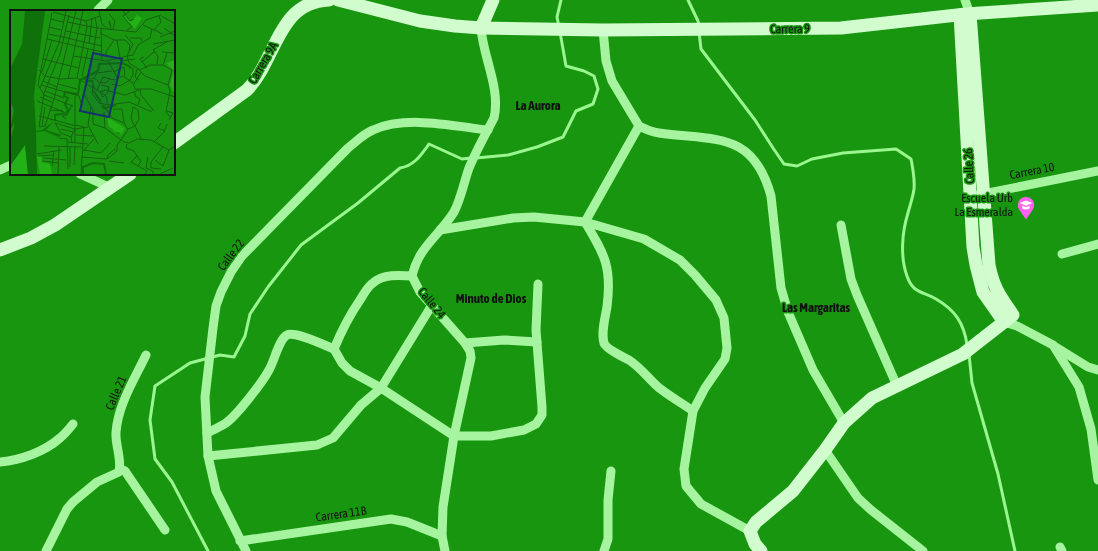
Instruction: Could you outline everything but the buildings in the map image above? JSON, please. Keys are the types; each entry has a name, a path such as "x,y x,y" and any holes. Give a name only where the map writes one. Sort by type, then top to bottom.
{"main road":[{"name":"Carrera 9A","path":"175,141 254,84 284,26 298,10 317,1 329,0"},
{"path":"338,0 420,21 482,28"},
{"name":"Calle 24","path":"482,28 493,0"},
{"name":"Carrera 9","path":"482,28 566,30 841,28 965,8 1098,6"},
{"name":"Calle 26","path":"965,8 977,195 987,245 992,282 1012,321"},
{"path":"0,250 32,238 55,225 129,175"},
{"path":"761,551 755,544 750,531 756,522 793,491 844,423 872,398 963,354 1012,321"}],"street":[{"path":"98,10 108,0"},
{"name":"Calle 24","path":"445,551 442,536 443,507 454,436 470,365 470,351 420,292 412,276 414,265 424,247 440,230 454,211 470,167 496,111 493,86 482,40 482,28"},
{"path":"603,30 606,61 612,81 639,126 658,133 715,138 733,143 745,151 757,163 767,182 771,196 781,288 788,312 813,370 844,423"},
{"name":"Calle 22","path":"246,551 216,491 208,456 205,396 211,345 216,306 231,272 242,256 348,148 373,130 390,125 415,122 488,130"},
{"path":"585,222 639,126"},
{"path":"0,170 10,165"},
{"name":"Carrera 10","path":"977,195 1098,171"},
{"path":"82,175 111,188"},
{"path":"440,230 513,218 534,217 585,222 644,239 680,260 716,300 724,318 727,348 726,359 705,388 693,411 684,469 686,486 701,504 750,531"},
{"path":"585,222 601,249 606,261 609,276 604,343 606,346 631,362 659,387 693,411"},
{"path":"840,225 851,279 897,386"},
{"path":"1062,254 1098,244"},
{"path":"334,349 347,320 373,282 387,276 412,276"},
{"path":"207,434 227,422 237,413 268,371 281,341 286,335 292,334 334,349 342,363 350,371 381,388 454,436 491,436 515,432 536,424 542,415 537,342 538,284"},
{"path":"208,456 317,445 333,438 361,405 381,388 432,305"},
{"path":"1012,321 1088,366 1098,370"},
{"path":"464,343 504,340 537,342"},
{"path":"1053,345 1078,386 1091,429 1098,480"},
{"name":"Calle 21","path":"120,467 116,437 120,411 146,355"},
{"path":"0,462 13,461 39,451 60,438 73,424"},
{"path":"825,450 858,498 923,551"},
{"path":"46,551 72,502 93,484 118,474 120,467 125,471 165,530"},
{"path":"604,551 608,539 608,500 611,471"},
{"name":"Carrera 11B","path":"240,541 391,519 407,522 442,536"}],"waterway":[{"path":"559,27 557,17 561,0"},
{"path":"688,0 699,26"},
{"path":"476,158 508,155 537,147 563,137 576,111 593,104 598,89 594,76 584,71 566,66 560,32"},
{"path":"699,32 701,49 755,120 784,164 797,166 812,159 843,153 896,149 911,159 914,189 904,228 903,244 903,261 907,276 909,282 915,289 943,303 958,318 964,330 967,345"},
{"path":"208,551 172,482 155,459 150,420 155,386 190,363 220,355 234,357 245,336 250,314 268,287 301,245 358,203 400,168 413,162 420,156 429,144 462,159 471,158"},
{"path":"969,354 972,383 998,474 1015,551"}],"place":[{"name":"Escuela Urb La Esmeralda","path":"1026,220"}],"district":[{"name":"La Aurora","path":"538,105"},
{"name":"Minuto de Dios","path":"491,298"},
{"name":"Las Margaritas","path":"816,307"}]}
